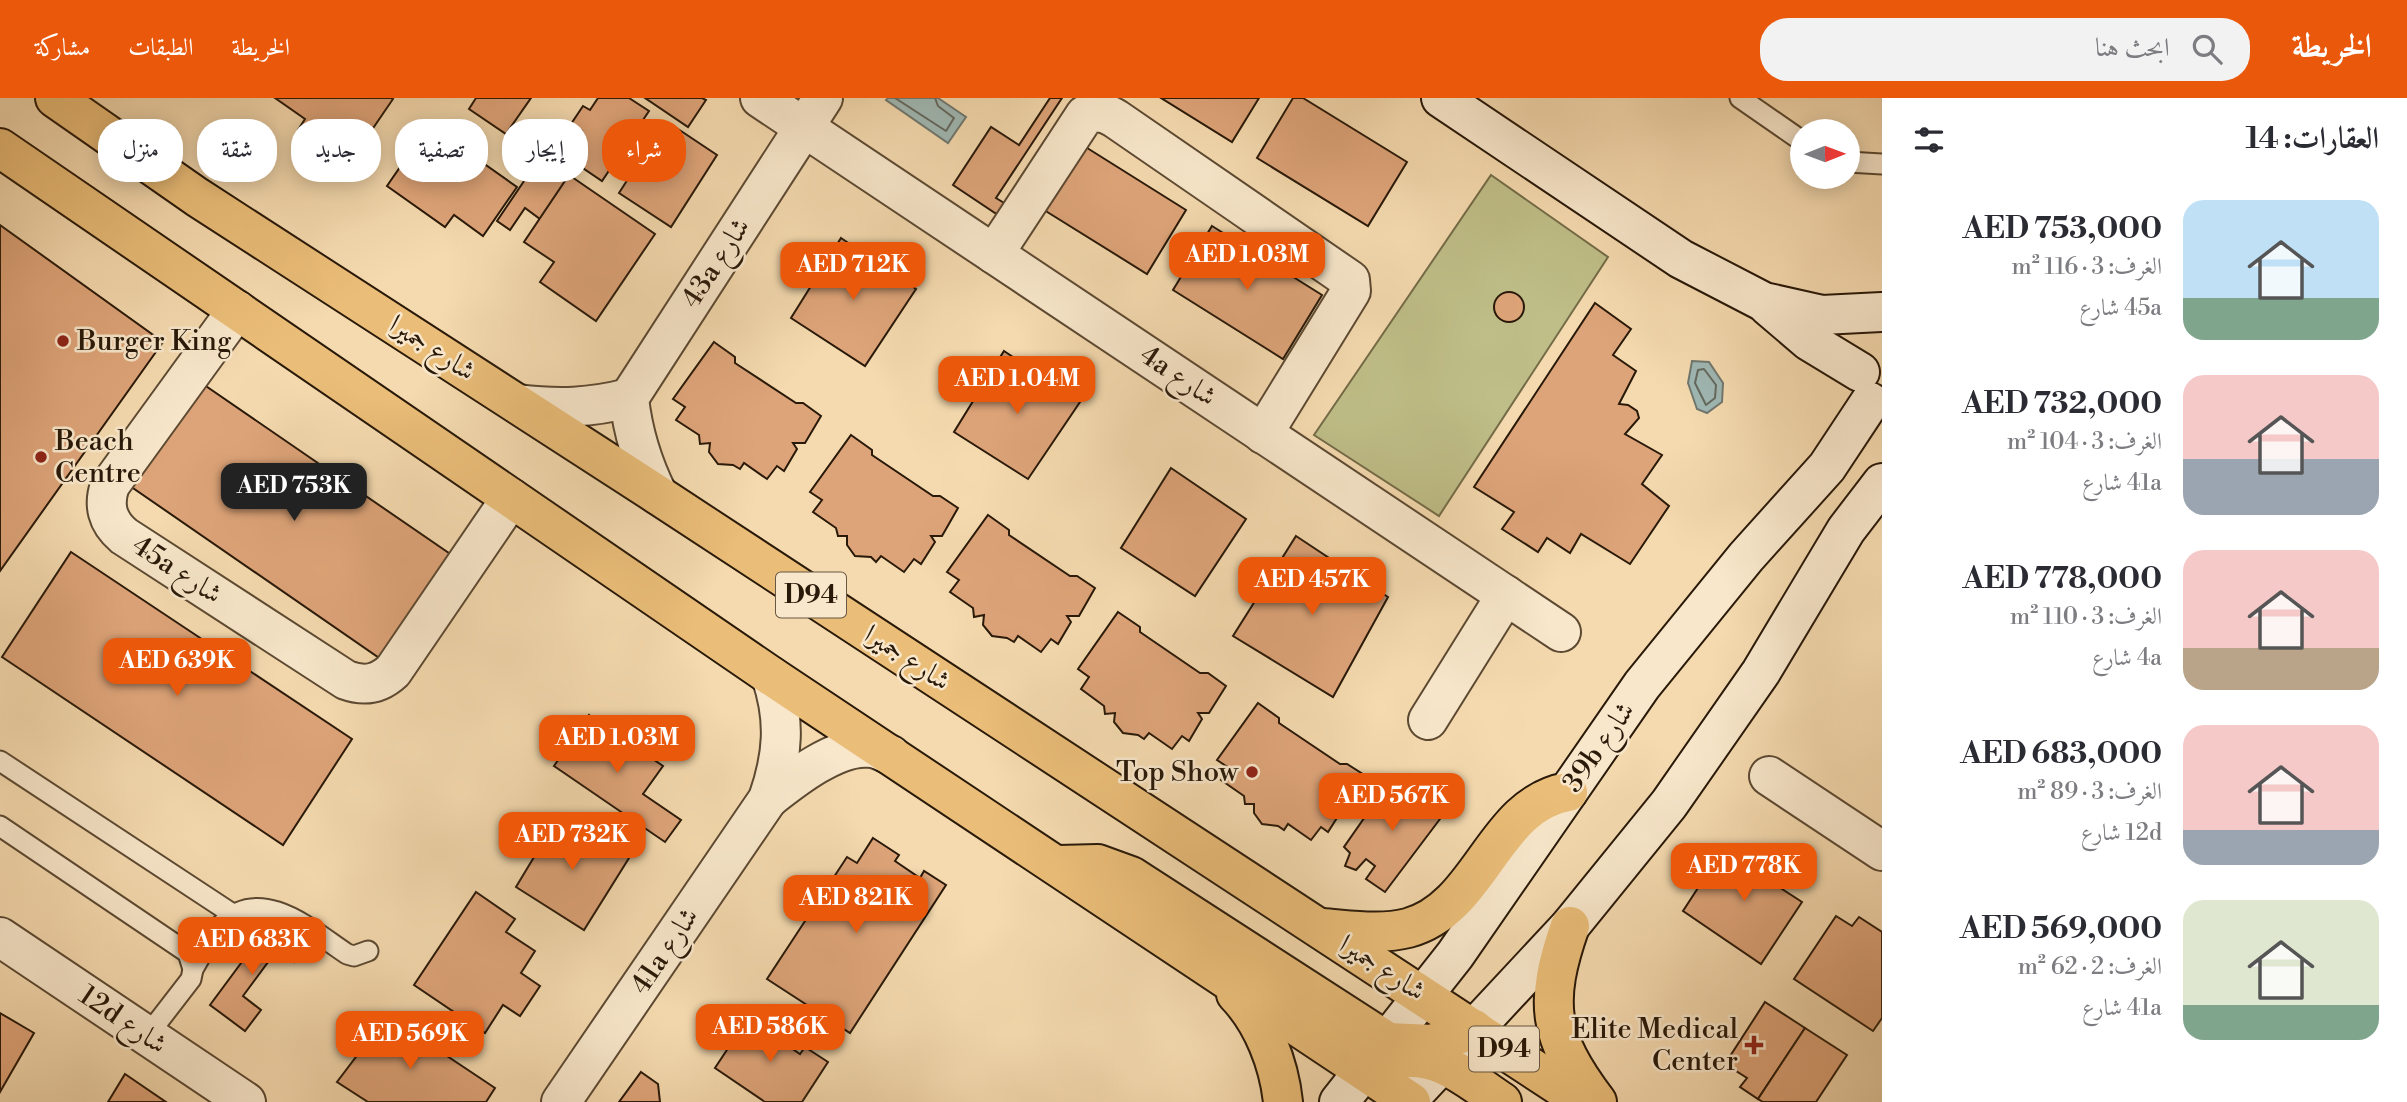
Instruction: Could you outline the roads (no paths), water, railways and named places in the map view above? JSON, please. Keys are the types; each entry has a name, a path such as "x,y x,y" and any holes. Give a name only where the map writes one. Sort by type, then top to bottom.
{"main road":[{"name":"شارع جميرا","path":"55,98 197,197 658,495 1584,1102"},
{"path":"0,148 771,676 1408,1101"},
{"path":"1321,928 1392,931 1422,923 1447,908 1529,807 1541,799 1568,792"},
{"path":"1056,865 1098,864 1131,876 1388,1042 1432,1044 1474,1029"},
{"path":"1570,926 1555,968 1552,995 1555,1022 1573,1070 1597,1102"},
{"path":"1210,967 1242,1001 1267,1040 1281,1084 1283,1102"},
{"path":"1365,1072 1383,1063 1403,1058 1423,1058 1443,1063 1502,1102"}],"street":[{"name":"4a شارع","path":"760,98 813,112 994,254 1560,632"},
{"path":"1441,98 1681,259 1764,302 1871,397"},
{"name":"43a شارع","path":"629,398 813,112"},
{"path":"994,254 1085,116 1096,112 1107,113 1350,280 1351,291 1263,433"},
{"path":"1764,302 1822,315 1882,313"},
{"name":"45a شارع","path":"237,310 110,485 107,513 124,536 346,680 366,684 376,682 393,671 511,498"},
{"path":"1871,397 1861,350 1869,330 1882,313"},
{"name":"39b شارع","path":"1339,1102 1424,995 1676,641 1827,467 1871,397"},
{"path":"518,404 555,409 593,407 629,398 633,432 642,464 658,495"},
{"path":"1408,1101 1570,926 1621,866 1715,740 1761,672 1846,530 1882,483"},
{"path":"1428,720 1506,595"},
{"name":"41a شارع","path":"561,1102 768,799 783,746 779,699 771,676"},
{"name":"41a شارع","path":"768,799 816,765 842,754 869,747 891,755"},
{"path":"1769,776 1882,851"},
{"name":"12d شارع","path":"0,937 246,1102"}],"lane":[{"path":"1741,98 1790,133"},
{"path":"1860,163 1882,164"},
{"path":"0,761 233,915"},
{"path":"0,826 181,947 188,953 193,970"},
{"path":"148,1036 187,985 193,970 221,925 233,915 249,909 283,912 347,954 362,955 368,951"}],"water":[{"path":"938,98 966,117 948,143 886,100"},
{"path":"1692,361 1709,362 1723,383 1722,402 1707,413 1697,409 1688,383"}],"place":[{"name":"Burger King","path":"63,341"},
{"name":"Beach Centre","path":"41,457"},
{"name":"Top Show","path":"1252,772"},
{"name":"Elite Medical Center","path":"1754,1045"}]}
